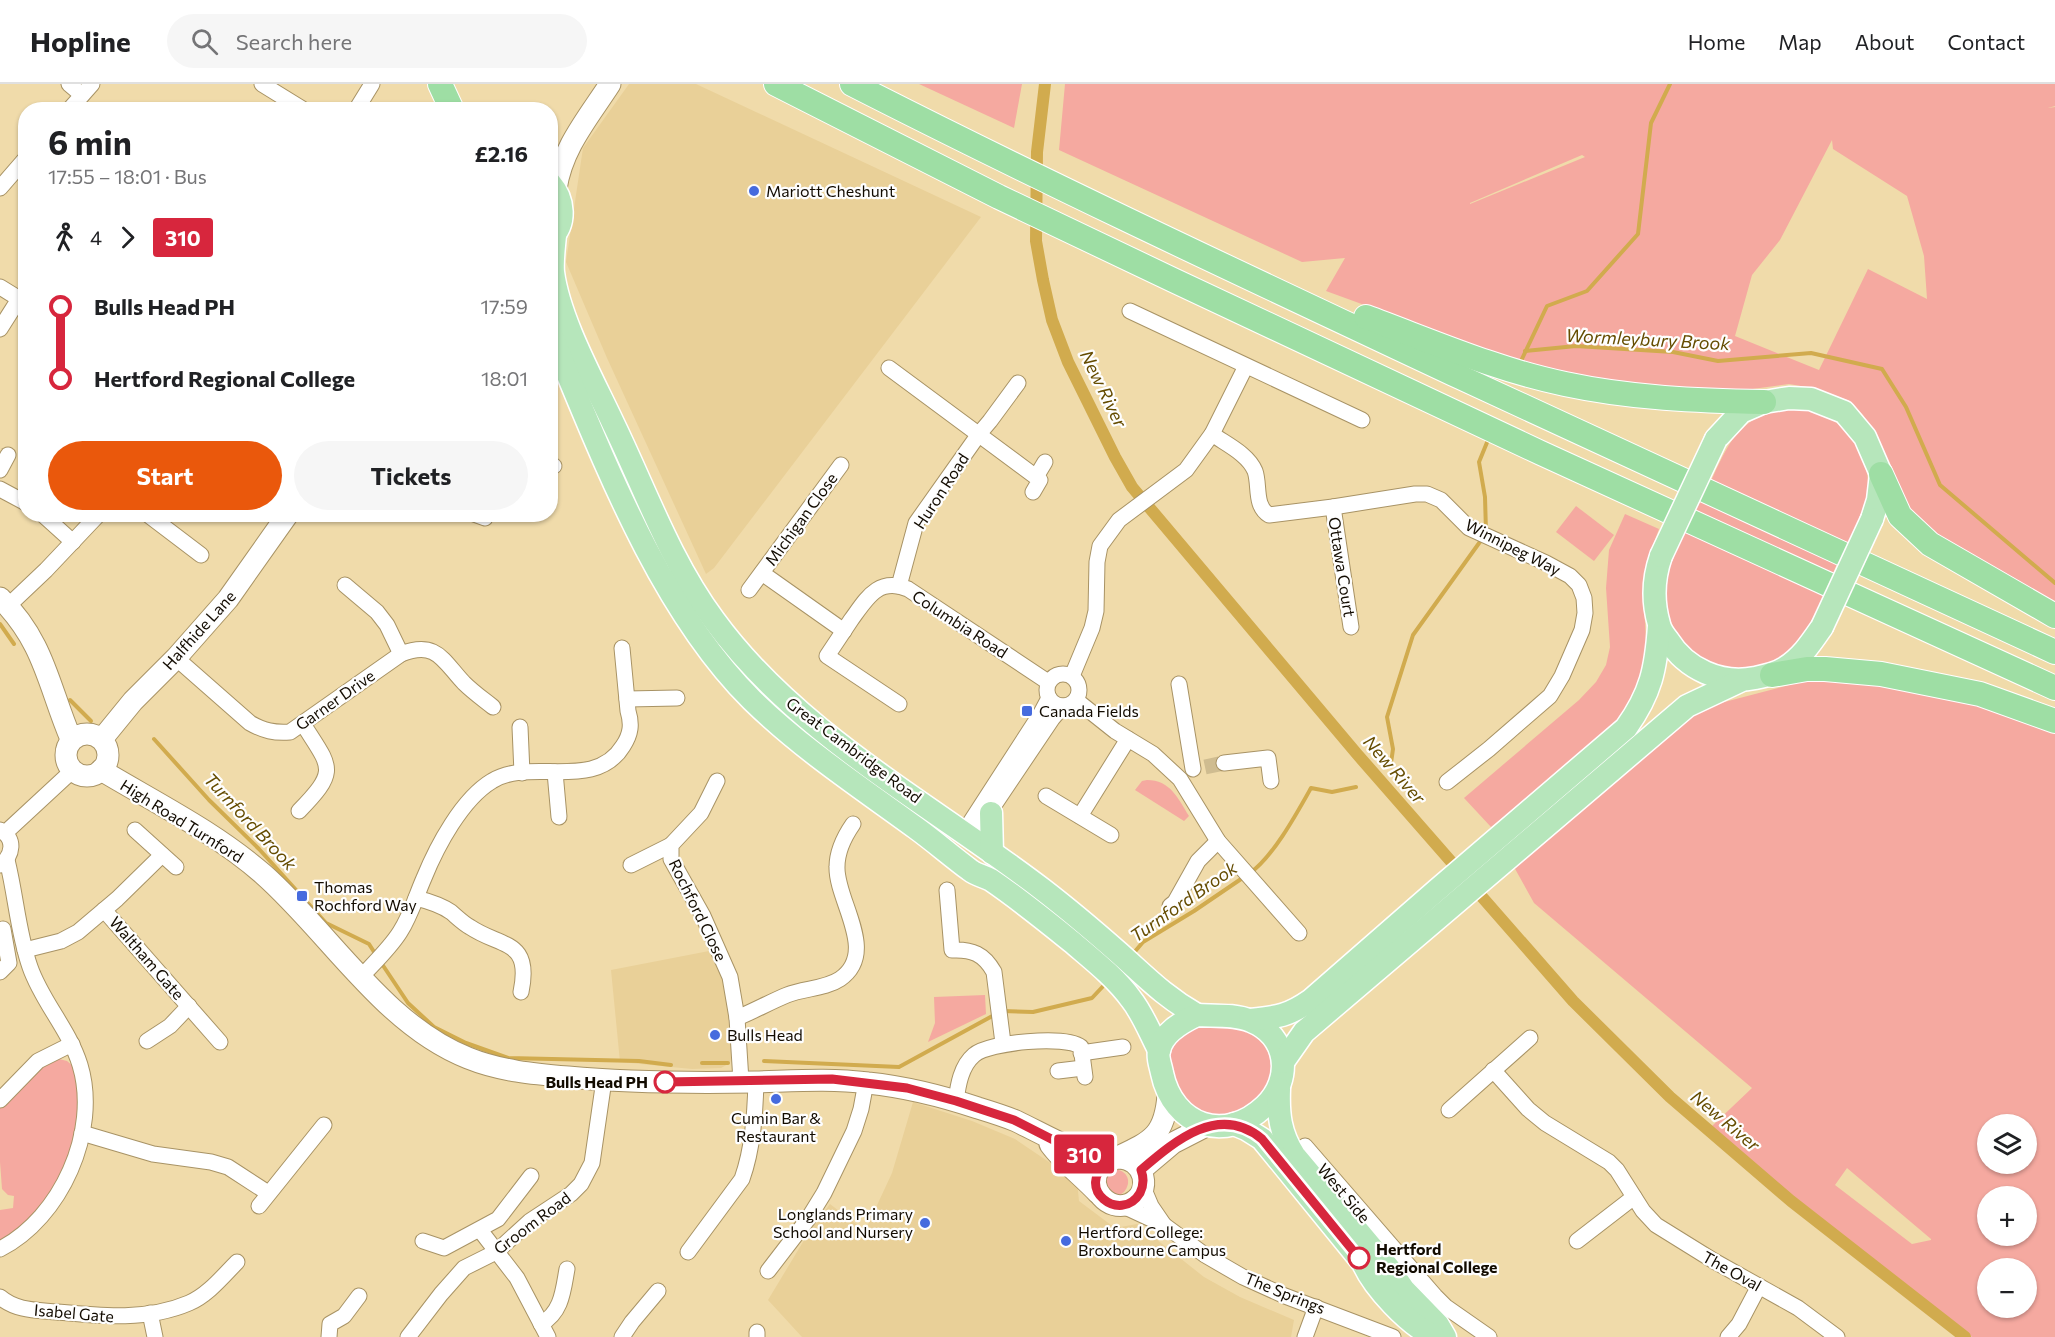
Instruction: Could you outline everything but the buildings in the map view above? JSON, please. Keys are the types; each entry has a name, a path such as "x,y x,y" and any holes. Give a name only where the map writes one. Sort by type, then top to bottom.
{"highway":[{"path":"440,84 448,102"},
{"path":"776,84 999,197 1551,458 2055,688"},
{"path":"852,84 1002,161 1281,293 1776,525 2055,652"},
{"path":"1281,293 1315,297 1468,355 1565,384 1596,390 1707,402 1764,402"},
{"path":"1881,474 1900,516 1930,544 2055,616"},
{"path":"1772,675 1816,669 1881,674 1980,694 2055,721"}],"main road":[{"path":"558,174 581,125 610,84"},
{"path":"558,146 581,125"},
{"name":"Great Cambridge Road","path":"558,198 562,218 558,226"},
{"name":"Great Cambridge Road","path":"558,296 585,363 670,546 695,592 713,619 750,664 797,709 961,840 968,854 989,879 1049,924 1111,961 1139,972 1172,1000 1197,1015"},
{"name":"Great Cambridge Road","path":"558,350 615,482 648,551 684,613 711,651 750,698 798,741 961,840 992,853 1042,889 1111,961 1123,989 1143,1018 1158,1050"},
{"path":"1250,1020 1292,1013 1443,899 1495,869 1687,705 1740,681 1772,675 1805,653 1822,627 1872,519 1878,500 1881,474 1865,437 1844,412 1811,399 1764,402 1741,412 1716,439 1661,556 1654,576 1653,595 1659,627 1657,657 1652,680 1641,707 1626,728 1484,850 1443,899 1304,1032 1284,1062"},
{"name":"Halfhide Lane","path":"102,739 133,701 176,658 228,599 282,522"},
{"path":"4,602 32,636 50,678 71,740"},
{"path":"1659,627 1673,648 1690,666 1715,676 1740,681"},
{"path":"90,733 102,739 107,747 108,759 95,775 83,776 72,771 66,760 65,752 71,740 81,734 90,733"},
{"name":"High Road Turnford","path":"101,770 212,835 243,857 368,969 408,1022 467,1058 519,1072 604,1080 647,1082 822,1079 907,1088 1014,1120 1045,1137 1107,1159"},
{"path":"990,813 992,853"},
{"path":"1098,1193 1095,1177 1107,1159 1150,1140 1161,1130 1167,1111 1168,1095 1158,1050 1170,1031 1183,1021 1197,1015 1232,1016 1250,1020 1272,1036 1284,1062 1284,1073 1279,1089 1279,1118 1288,1145 1393,1262 1404,1290 1438,1325 1443,1337"},
{"path":"1168,1095 1188,1118 1208,1125 1234,1124 1255,1115 1279,1089"},
{"path":"1234,1124 1262,1139 1362,1263 1378,1288 1401,1312 1431,1335 1443,1337"},
{"path":"1045,1137 1059,1156 1105,1200 1114,1205 1121,1205 1129,1204 1135,1199 1142,1179 1173,1143 1208,1125"},
{"path":"1107,1159 1132,1160 1142,1179"},
{"path":"1362,1263 1381,1270 1393,1262"}],"street":[{"path":"69,84 87,90 76,102"},
{"path":"262,84 291,102"},
{"path":"361,102 372,84"},
{"path":"0,188 18,167"},
{"path":"0,287 18,298"},
{"path":"0,329 18,306"},
{"path":"1130,311 1362,420"},
{"path":"1072,676 1092,628 1096,611 1097,562 1100,546 1119,520 1186,470 1212,434 1246,366"},
{"name":"Huron Road","path":"889,368 979,434 1036,483 1045,462"},
{"name":"Huron Road","path":"899,586 916,523 1018,383"},
{"name":"Winnipeg Way","path":"1212,434 1247,459 1254,470 1260,504 1266,513 1279,515 1427,494 1441,500 1461,522 1546,563 1569,576 1578,585 1584,598 1585,613 1582,630 1562,676 1550,696 1447,782"},
{"path":"0,470 8,455"},
{"name":"Michigan Close","path":"749,590 841,465"},
{"path":"0,489 18,499"},
{"name":"Ottawa Court","path":"1333,507 1351,627"},
{"path":"51,522 72,542"},
{"path":"4,602 91,522"},
{"path":"158,522 201,555"},
{"name":"Michigan Close","path":"762,573 844,631"},
{"path":"345,585 377,612 387,625 401,654 419,649 436,653 447,662 466,685 494,707"},
{"name":"Columbia Road","path":"899,704 827,656 868,596 885,586 899,586 908,589 1049,690"},
{"path":"368,969 400,933 451,826 475,795 491,781 499,777 522,773 555,772 601,766 618,753 627,740 631,721 622,648"},
{"name":"Garner Drive","path":"176,658 250,723 261,730 274,733 290,732 303,724 401,654"},
{"path":"1056,675 1072,676 1079,687 1069,703 1052,719 990,813 961,840 1041,713 1056,675"},
{"path":"1179,684 1199,768 1180,779"},
{"path":"1049,690 1053,703 1069,703 1153,754 1180,779 1218,841 1299,933"},
{"path":"627,699 677,698"},
{"path":"299,811 321,786 327,777 328,768 324,756 303,724"},
{"path":"520,727 522,773"},
{"path":"1080,816 1128,739"},
{"path":"1224,763 1268,758 1270,782"},
{"path":"0,1249 24,1234 58,1194 71,1170 82,1133 85,1085 80,1065 72,1044 36,982 25,950 3,863 12,851 11,841 3,832 72,771"},
{"path":"555,772 559,817"},
{"name":"Rochford Close","path":"631,865 671,844 701,813 717,781"},
{"path":"1046,796 1111,835"},
{"path":"737,1018 787,995 830,984 842,978 847,972 854,960 857,943 837,870 840,846 853,824"},
{"path":"135,830 176,867"},
{"path":"1170,906 1175,902 1198,861 1218,841"},
{"name":"Rochford Close","path":"671,844 671,859 703,916 730,977 755,1114 747,1166 742,1179 688,1252"},
{"name":"Waltham Gate","path":"25,950 69,938 105,910 162,855"},
{"path":"947,890 952,950 967,949 982,957 990,964 996,977 1003,1043"},
{"path":"416,898 445,909 469,927 502,941 514,950 523,965 520,992"},
{"name":"Waltham Gate","path":"105,910 220,1042"},
{"path":"3,928 4,967"},
{"name":"Waltham Gate","path":"147,1041 170,1026 189,1006"},
{"path":"1449,1110 1530,1038"},
{"path":"956,1101 964,1066 983,1048 1003,1043 1061,1041 1076,1043 1081,1047 1084,1072 1058,1071"},
{"path":"0,1100 38,1061 72,1044"},
{"path":"1082,1053 1123,1047"},
{"name":"The Oval","path":"1493,1070 1528,1109 1545,1124 1609,1162 1617,1170 1643,1211 1656,1225 1714,1262 1813,1317 1837,1337"},
{"name":"Groom Road","path":"412,1335 441,1294 464,1268 496,1252 530,1221 571,1194 586,1178 593,1157 604,1080"},
{"path":"768,1271 808,1219 824,1193 854,1131 866,1082"},
{"path":"82,1133 153,1154 212,1162 228,1167 263,1200 324,1125"},
{"name":"West Side","path":"1305,1146 1393,1262 1446,1307 1489,1337"},
{"path":"423,1241 444,1248 480,1230 503,1214 531,1176"},
{"path":"1142,1179 1151,1206 1164,1225"},
{"path":"1578,1241 1634,1197"},
{"name":"The Springs","path":"1121,1205 1164,1225 1205,1255 1243,1276 1285,1296 1393,1337"},
{"path":"480,1230 517,1278 544,1330"},
{"name":"Isabel Gate","path":"0,1297 14,1306 34,1310 113,1317 150,1313 178,1308 198,1299 237,1262"},
{"path":"544,1330 549,1319 557,1310 567,1269"},
{"path":"1728,1337 1739,1324 1759,1286"},
{"path":"622,1337 658,1291"},
{"path":"329,1337 330,1324 344,1316 359,1296"},
{"path":"1305,1337 1316,1307"},
{"path":"150,1313 155,1337"}],"shaded area":[{"path":"629,84 696,84 981,217 714,568 706,574 607,358 566,262 583,148"},
{"path":"919,84 1022,84 1014,128"},
{"path":"1065,84 2055,84 2055,106 2048,108 2055,107 2055,605 1942,541 1902,503 1877,438 1863,415 1850,401 1813,388 1789,384 1745,390 1649,386 1568,374 1496,353 1326,291 1345,258 1302,262 1059,150","holes":["1832,140 1833,149 1907,196 1924,256 1927,299 1868,269 1819,370 1735,336 1752,275 1780,240","1582,155 1585,157 1470,204 1470,203"]},
{"path":"1781,409 1804,409 1832,420 1854,440 1861,453 1866,467 1867,497 1862,515 1848,544 1711,481 1729,445 1744,426 1766,413"},
{"path":"1699,498 1837,564 1831,578 1691,514"},
{"path":"1576,506 1614,535 1594,561 1556,532"},
{"path":"1625,514 1659,529 1650,553 1643,584 1647,661 1634,697 1610,733 1491,827 1464,798 1579,700 1596,682 1606,665 1610,647 1606,588 1609,550"},
{"path":"1687,529 1826,594 1820,612 1805,636 1783,658 1761,666 1742,669 1723,667 1706,660 1678,635 1665,600 1666,580 1672,560"},
{"path":"1812,679 1914,689 2055,729 2055,1337 1972,1337 1743,1156 1711,1127 1752,1088 1534,903 1514,867 1692,716 1713,705","holes":["1847,1168 1931,1239 1931,1240 1912,1244 1835,1185"]},
{"path":"1142,781 1162,783 1172,791 1189,816 1184,821 1135,790"},
{"path":"709,951 719,967 725,985 732,1055 730,1063 721,1068 692,1069 620,1062 611,970"},
{"path":"985,995 986,1014 928,1042 935,1023 934,997"},
{"path":"1199,1026 1237,1027 1253,1034 1264,1046 1272,1068 1268,1087 1259,1103 1219,1118 1186,1106 1171,1073 1168,1055 1176,1038 1187,1030"},
{"path":"55,1058 67,1061 74,1067 79,1105 74,1140 60,1180 29,1221 0,1242 0,1210 13,1208 14,1196 8,1195 2,1189 0,1107 43,1063"},
{"path":"913,1102 972,1121 1015,1139 1077,1181 1079,1201 1115,1228 1137,1224 1204,1277 1240,1297 1294,1320 1291,1337 802,1337 768,1300 809,1232 830,1204 865,1231 892,1173"},
{"path":"1115,1169 1123,1172 1128,1181 1124,1192 1120,1195 1111,1195 1103,1180 1104,1176"}],"waterway":[{"name":"New River","path":"1045,84 1037,152 1036,241 1043,280 1052,320 1068,362 1132,487 1357,754 1573,1001 1670,1097 1791,1201 1965,1337"},
{"name":"Turnford Brook","path":"1521,361 1547,306 1587,291 1638,234 1651,123 1670,84"},
{"name":"Wormleybury Brook","path":"1525,351 1576,346 1673,352 1718,361 1811,353 1882,369 1906,407 1940,485 2055,583"},
{"name":"Turnford Brook","path":"1486,532 1485,497 1479,462 1488,440"},
{"name":"Turnford Brook","path":"1391,763 1393,749 1387,717 1413,635 1482,539"},
{"name":"Turnford Brook","path":"0,624 14,644"},
{"name":"Turnford Brook","path":"70,700 91,721"},
{"name":"Turnford Brook","path":"154,739 326,923 369,944 376,955"},
{"name":"Turnford Brook","path":"1250,873 1276,846 1311,788 1332,792 1356,787"},
{"name":"Turnford Brook","path":"1132,955 1143,942 1244,877"},
{"name":"Turnford Brook","path":"380,961 408,1003 434,1027 466,1043 508,1058 639,1061 671,1065"},
{"name":"Turnford Brook","path":"1002,1011 1033,1012 1092,998 1107,982"},
{"name":"Turnford Brook","path":"764,1061 899,1067 996,1014"},
{"name":"Turnford Brook","path":"702,1063 728,1063"}],"tunnel":[{"path":"1205,767 1224,763"}],"bus line":[{"name":"310","path":"665,1082 832,1079 891,1085 956,1101 1014,1120 1069,1148 1109,1161 1100,1168 1095,1177 1095,1184 1098,1193 1114,1205 1129,1204 1135,1199 1143,1187 1141,1170 1173,1143 1208,1125 1234,1124 1262,1139 1359,1258"}],"place":[{"name":"Mariott Cheshunt","path":"754,191"},
{"name":"Canada Fields","path":"1027,711"},
{"name":"Thomas Rochford Way","path":"302,896"},
{"name":"Bulls Head","path":"715,1035"},
{"name":"Bulls Head PH","path":"665,1082"},
{"name":"Cumin Bar & Restaurant","path":"776,1099"},
{"name":"Longlands Primary School and Nursery","path":"925,1223"},
{"name":"Hertford College: Broxbourne Campus","path":"1066,1241"},
{"name":"Hertford Regional College","path":"1359,1258"}]}
